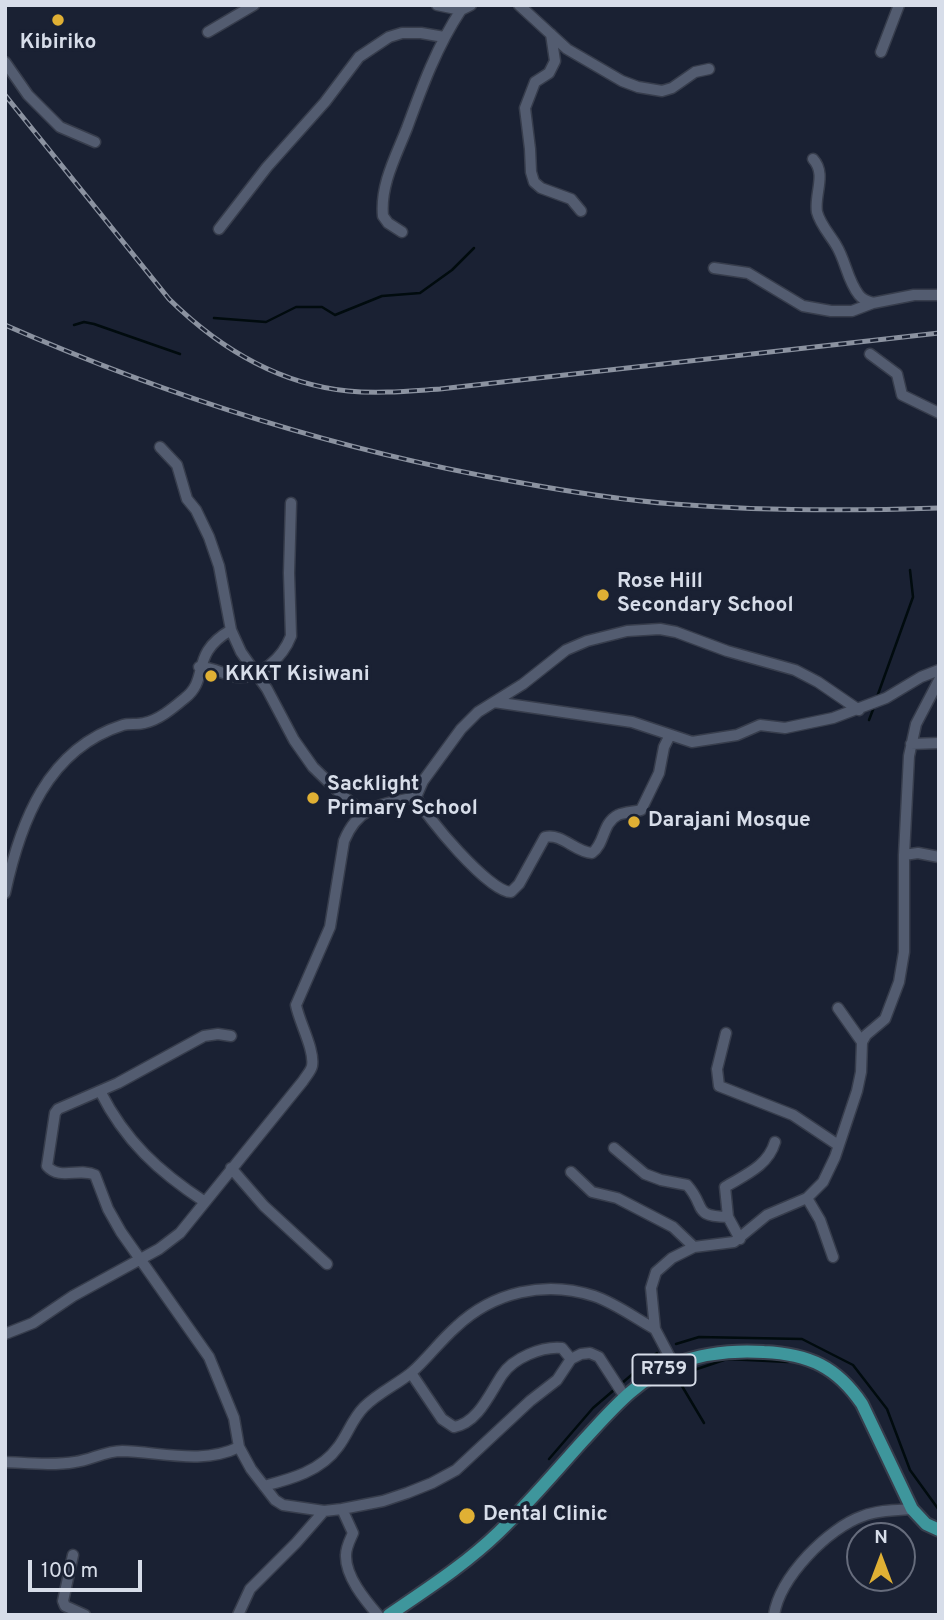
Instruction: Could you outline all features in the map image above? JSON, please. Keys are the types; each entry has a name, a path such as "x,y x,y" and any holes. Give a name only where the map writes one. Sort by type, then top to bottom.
{"main road":[{"name":"R759","path":"389,1615 477,1552 637,1386 674,1365 698,1356 730,1351 780,1352 801,1356 821,1364 837,1375 851,1388 862,1404 912,1508 926,1524 939,1531"}],"street":[{"path":"208,32 254,5"},
{"path":"438,5 466,8"},
{"path":"519,5 567,49 622,81 662,91 672,88 695,72 709,69"},
{"path":"881,52 899,5"},
{"path":"402,232 388,223 383,216 385,188 418,97 444,37 466,8"},
{"path":"219,229 267,167 366,52 389,37 402,33 444,37"},
{"path":"551,34 555,61 549,73 531,88 525,108 531,172 534,182 541,188 570,199 581,211"},
{"path":"5,62 28,95 60,127 95,142"},
{"path":"813,159 818,164 820,173 816,198 818,217 838,247 854,288 862,299 873,303"},
{"path":"714,268 748,273 787,298 815,309 852,311 873,303 914,295 939,295"},
{"path":"870,354 897,374 902,395 939,413"},
{"path":"160,447 177,465 187,499 196,510 214,551 231,630 241,652 275,702 294,740 313,767 364,812"},
{"path":"200,667 212,667 237,677 257,674 279,655 291,636 291,503"},
{"path":"416,797 423,781 471,718 523,684 566,650 587,641 627,631 660,628 795,670 818,681 859,710"},
{"path":"5,893 7,871 27,817 54,772 90,741 123,725 144,723 160,717 193,692 200,667 212,643 231,630"},
{"path":"494,702 622,721 692,742 701,742 737,735 760,725 779,728 807,725 859,710 939,670"},
{"path":"674,1365 655,1329 651,1288 656,1272 672,1258 694,1247 724,1244 740,1239 767,1215 807,1198 823,1182 838,1145 857,1091 862,1042 884,1018 899,982 904,952 906,787 911,744 921,712 939,680"},
{"path":"416,797 439,828 485,879 500,889 511,892 519,884 545,836 551,835 585,853 592,853 598,848 607,825 613,818 641,810 659,773 664,747 670,735"},
{"path":"911,744 939,743"},
{"path":"5,1334 33,1323 73,1296 139,1260 180,1233 312,1068 312,1058 298,1018 298,998 330,927 344,841 349,828 364,812 387,803 416,797"},
{"path":"904,855 918,853 939,857"},
{"path":"838,1008 862,1042"},
{"path":"726,1033 717,1069 719,1086 787,1112 838,1145"},
{"path":"231,1036 204,1036 161,1061 56,1111 47,1166 55,1172 93,1173 108,1209 139,1260 209,1357 234,1418 239,1447 251,1469 275,1500 283,1505 324,1511 342,1509 407,1493 456,1470 530,1401 557,1380 571,1359 585,1353 599,1357 625,1397"},
{"path":"100,1091 116,1120 154,1166 205,1202"},
{"path":"740,1239 728,1217 725,1187 761,1166 775,1142"},
{"path":"614,1148 645,1174 687,1185 699,1208 707,1215 728,1217"},
{"path":"231,1168 264,1206 327,1264"},
{"path":"571,1172 592,1192 617,1198 673,1227 694,1247"},
{"path":"807,1198 820,1220 833,1257"},
{"path":"264,1486 316,1467 337,1448 365,1406 411,1373 457,1326 491,1302 517,1292 553,1288 595,1296 655,1329"},
{"path":"411,1373 442,1419 454,1427 460,1426 476,1413 489,1398 503,1373 514,1363 556,1347 562,1348 571,1359"},
{"path":"5,1462 63,1464 79,1462 107,1452 122,1451 170,1456 215,1455 239,1447"},
{"path":"774,1615 775,1607 798,1568 808,1555 836,1531 864,1515 912,1508"},
{"path":"342,1509 353,1533 346,1552 347,1565 352,1579 379,1615"},
{"path":"238,1615 250,1590 324,1511"},
{"path":"73,1555 63,1601 65,1606 85,1615"}],"waterway":[{"path":"214,318 266,322 296,307 322,307 335,315 382,296 420,293 452,270 474,248"},
{"path":"74,325 84,322 94,324 180,354"},
{"path":"877,697 913,597 910,570"},
{"path":"869,720 874,707"},
{"path":"676,1344 699,1337 802,1339 853,1365 887,1409 910,1470 939,1510"},
{"path":"549,1459 593,1408 657,1353"},
{"path":"704,1423 676,1376 727,1359 788,1362"}],"railway":[{"path":"5,95 169,299 208,333 251,360 297,380 322,387 371,392 440,389 939,333"},
{"path":"5,325 128,375 254,418 381,454 511,481 572,492 674,504 806,510 939,508"}],"place":[{"name":"Kibiriko","path":"58,20"},
{"name":"Rose Hill Secondary School","path":"603,595"},
{"name":"KKKT Kisiwani","path":"211,676"},
{"name":"Sacklight Primary School","path":"313,798"},
{"name":"Darajani Mosque","path":"634,822"},
{"name":"Dental Clinic","path":"467,1516"}]}
